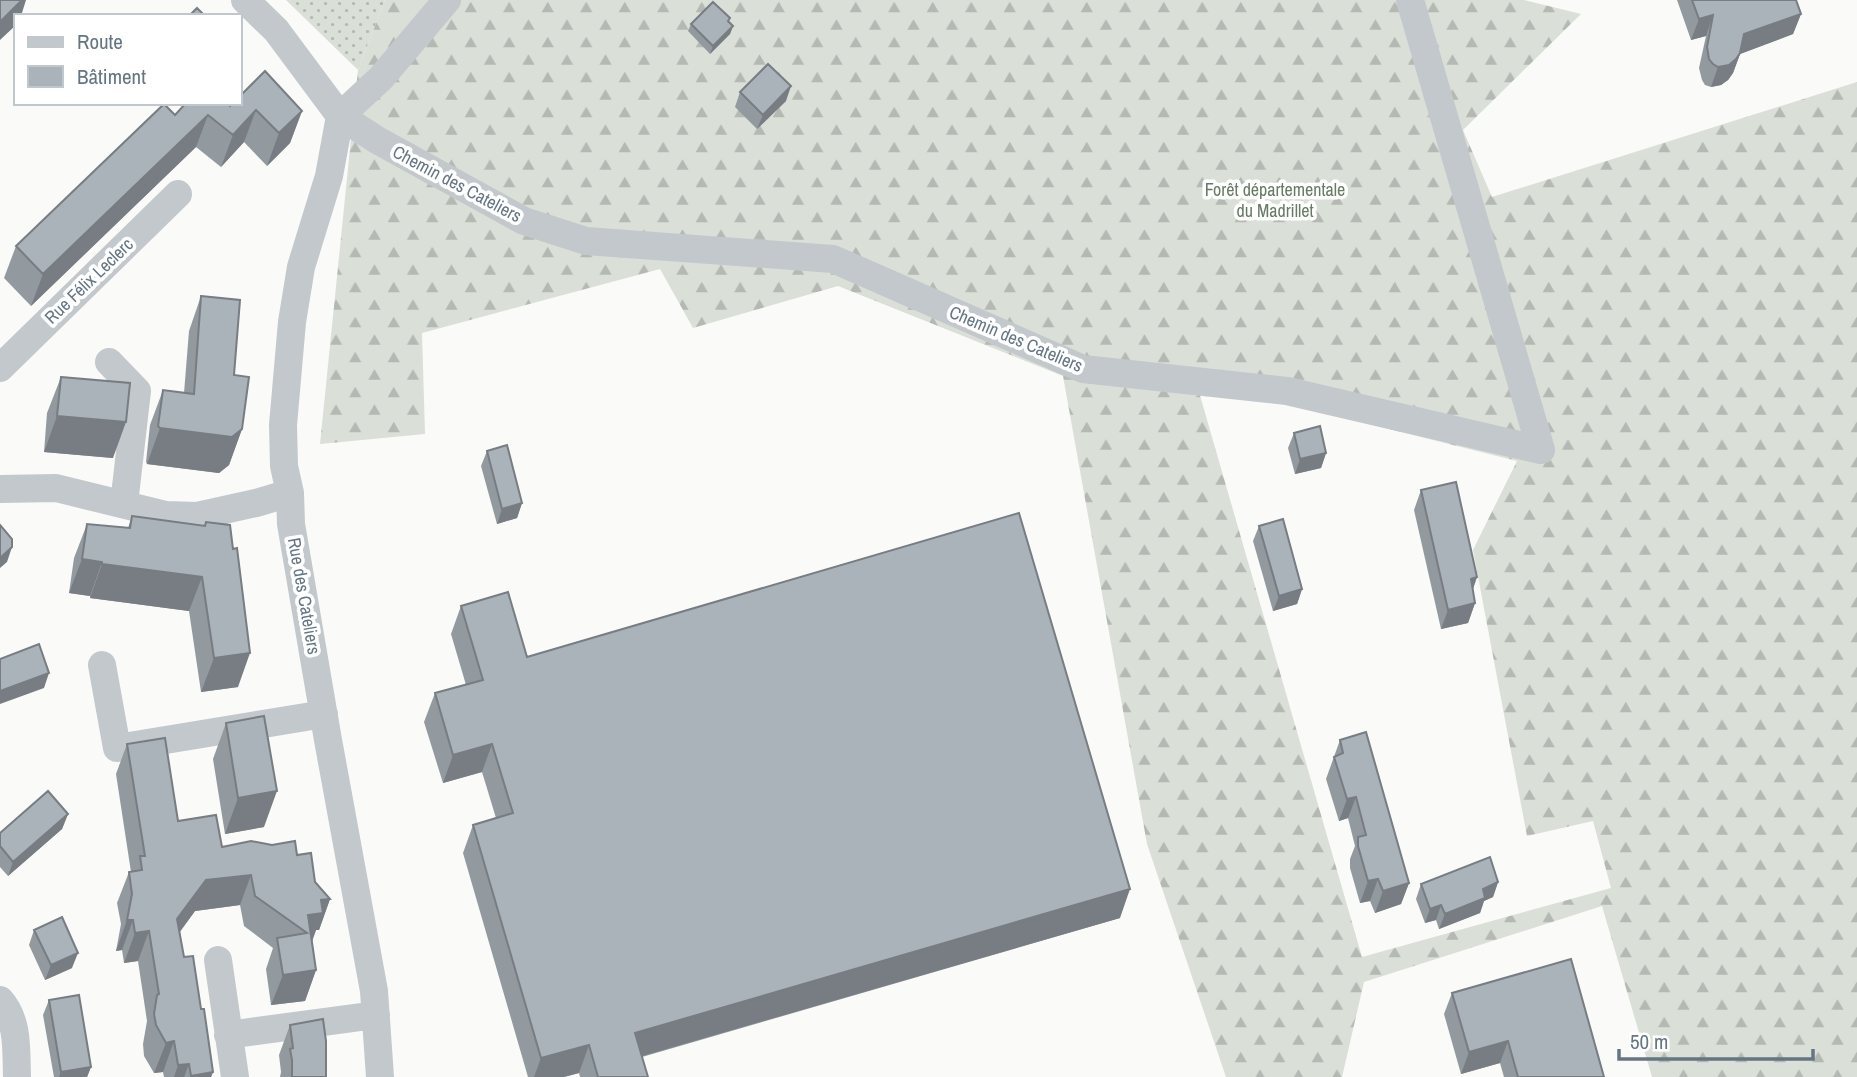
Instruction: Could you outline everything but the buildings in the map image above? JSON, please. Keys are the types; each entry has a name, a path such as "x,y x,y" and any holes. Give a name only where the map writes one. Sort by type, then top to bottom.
{"street":[{"path":"245,0 276,30 340,116 381,78 447,0"},
{"name":"Chemin des Cateliers","path":"340,116 377,141 524,220 586,241 833,259 1083,369 1287,391 1541,450 1410,0"},
{"name":"Rue des Cateliers","path":"340,116 329,176 301,267 292,322 283,425 284,466 290,493 291,524 374,991 380,1077"},
{"name":"Rue Félix Leclerc","path":"0,368 178,194"},
{"path":"109,362 136,391 124,504"},
{"path":"0,489 56,488 166,515 197,516 290,493"},
{"path":"103,665 117,748 324,714"},
{"path":"218,960 235,1077"},
{"path":"0,1000 7,1007 16,1032 17,1077"},
{"path":"228,1035 376,1015"}],"green space":[{"path":"286,0 385,0 358,70"},
{"name":"Forêt départementale du Madrillet","path":"385,0 1524,0 1581,14 1463,130 1492,197 1857,82 1857,1077 1652,1077 1602,906 1364,982 1342,1077 1226,1077 1147,844 1063,376 838,286 693,328 660,269 422,333 425,434 320,444 358,70","holes":["1199,392 1285,403 1517,461 1473,550 1527,836 1593,821 1611,888 1362,957"]}]}
